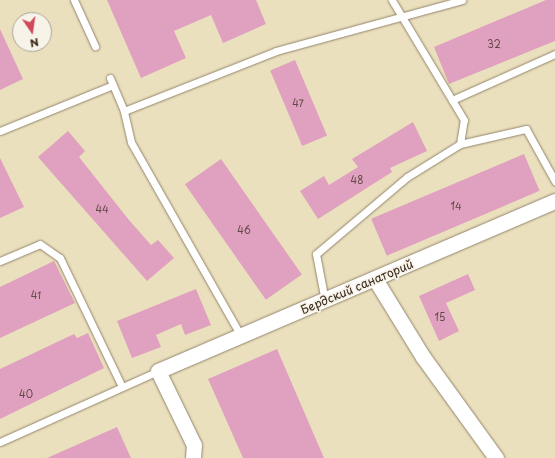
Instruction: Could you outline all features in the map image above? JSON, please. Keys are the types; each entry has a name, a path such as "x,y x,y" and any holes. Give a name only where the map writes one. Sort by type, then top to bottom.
{"street":[{"name":"Бердский санаторий","path":"158,371 325,301 555,201"},
{"path":"376,279 423,357 496,458"},
{"path":"158,371 194,445 193,458"}],"lane":[{"path":"74,0 95,46"},
{"path":"392,0 464,120 460,144"},
{"path":"124,111 276,51 462,0"},
{"path":"452,100 555,54"},
{"path":"0,131 111,82 124,111 131,142 241,336"},
{"path":"325,301 316,254 407,177 460,144 526,129 555,181"},
{"path":"0,261 40,244 60,258 122,387"},
{"path":"0,442 158,371"}],"building":[{"path":"107,0 256,0 266,24 223,43 211,15 174,31 186,58 141,78"},
{"path":"546,0 555,0 555,41 449,84 434,47"},
{"path":"0,29 23,79 0,90"},
{"path":"295,60 327,135 302,146 270,71"},
{"path":"413,122 427,151 390,168 392,172 318,219 300,191 324,176 329,185 358,167 352,159"},
{"path":"68,131 85,151 79,157 129,220 151,245 158,240 174,258 147,281 38,157"},
{"path":"524,154 540,191 387,256 371,219"},
{"path":"0,158 24,207 0,218"},
{"path":"221,159 302,275 266,300 185,184"},
{"path":"54,261 75,303 0,338 0,287"},
{"path":"468,274 475,290 446,303 459,331 439,341 419,296"},
{"path":"196,289 211,325 185,335 181,324 156,335 161,347 132,358 117,321"},
{"path":"88,333 104,368 0,419 0,369 74,334 77,338"},
{"path":"277,349 324,458 243,458 208,379"},
{"path":"117,427 131,458 47,458"}]}
